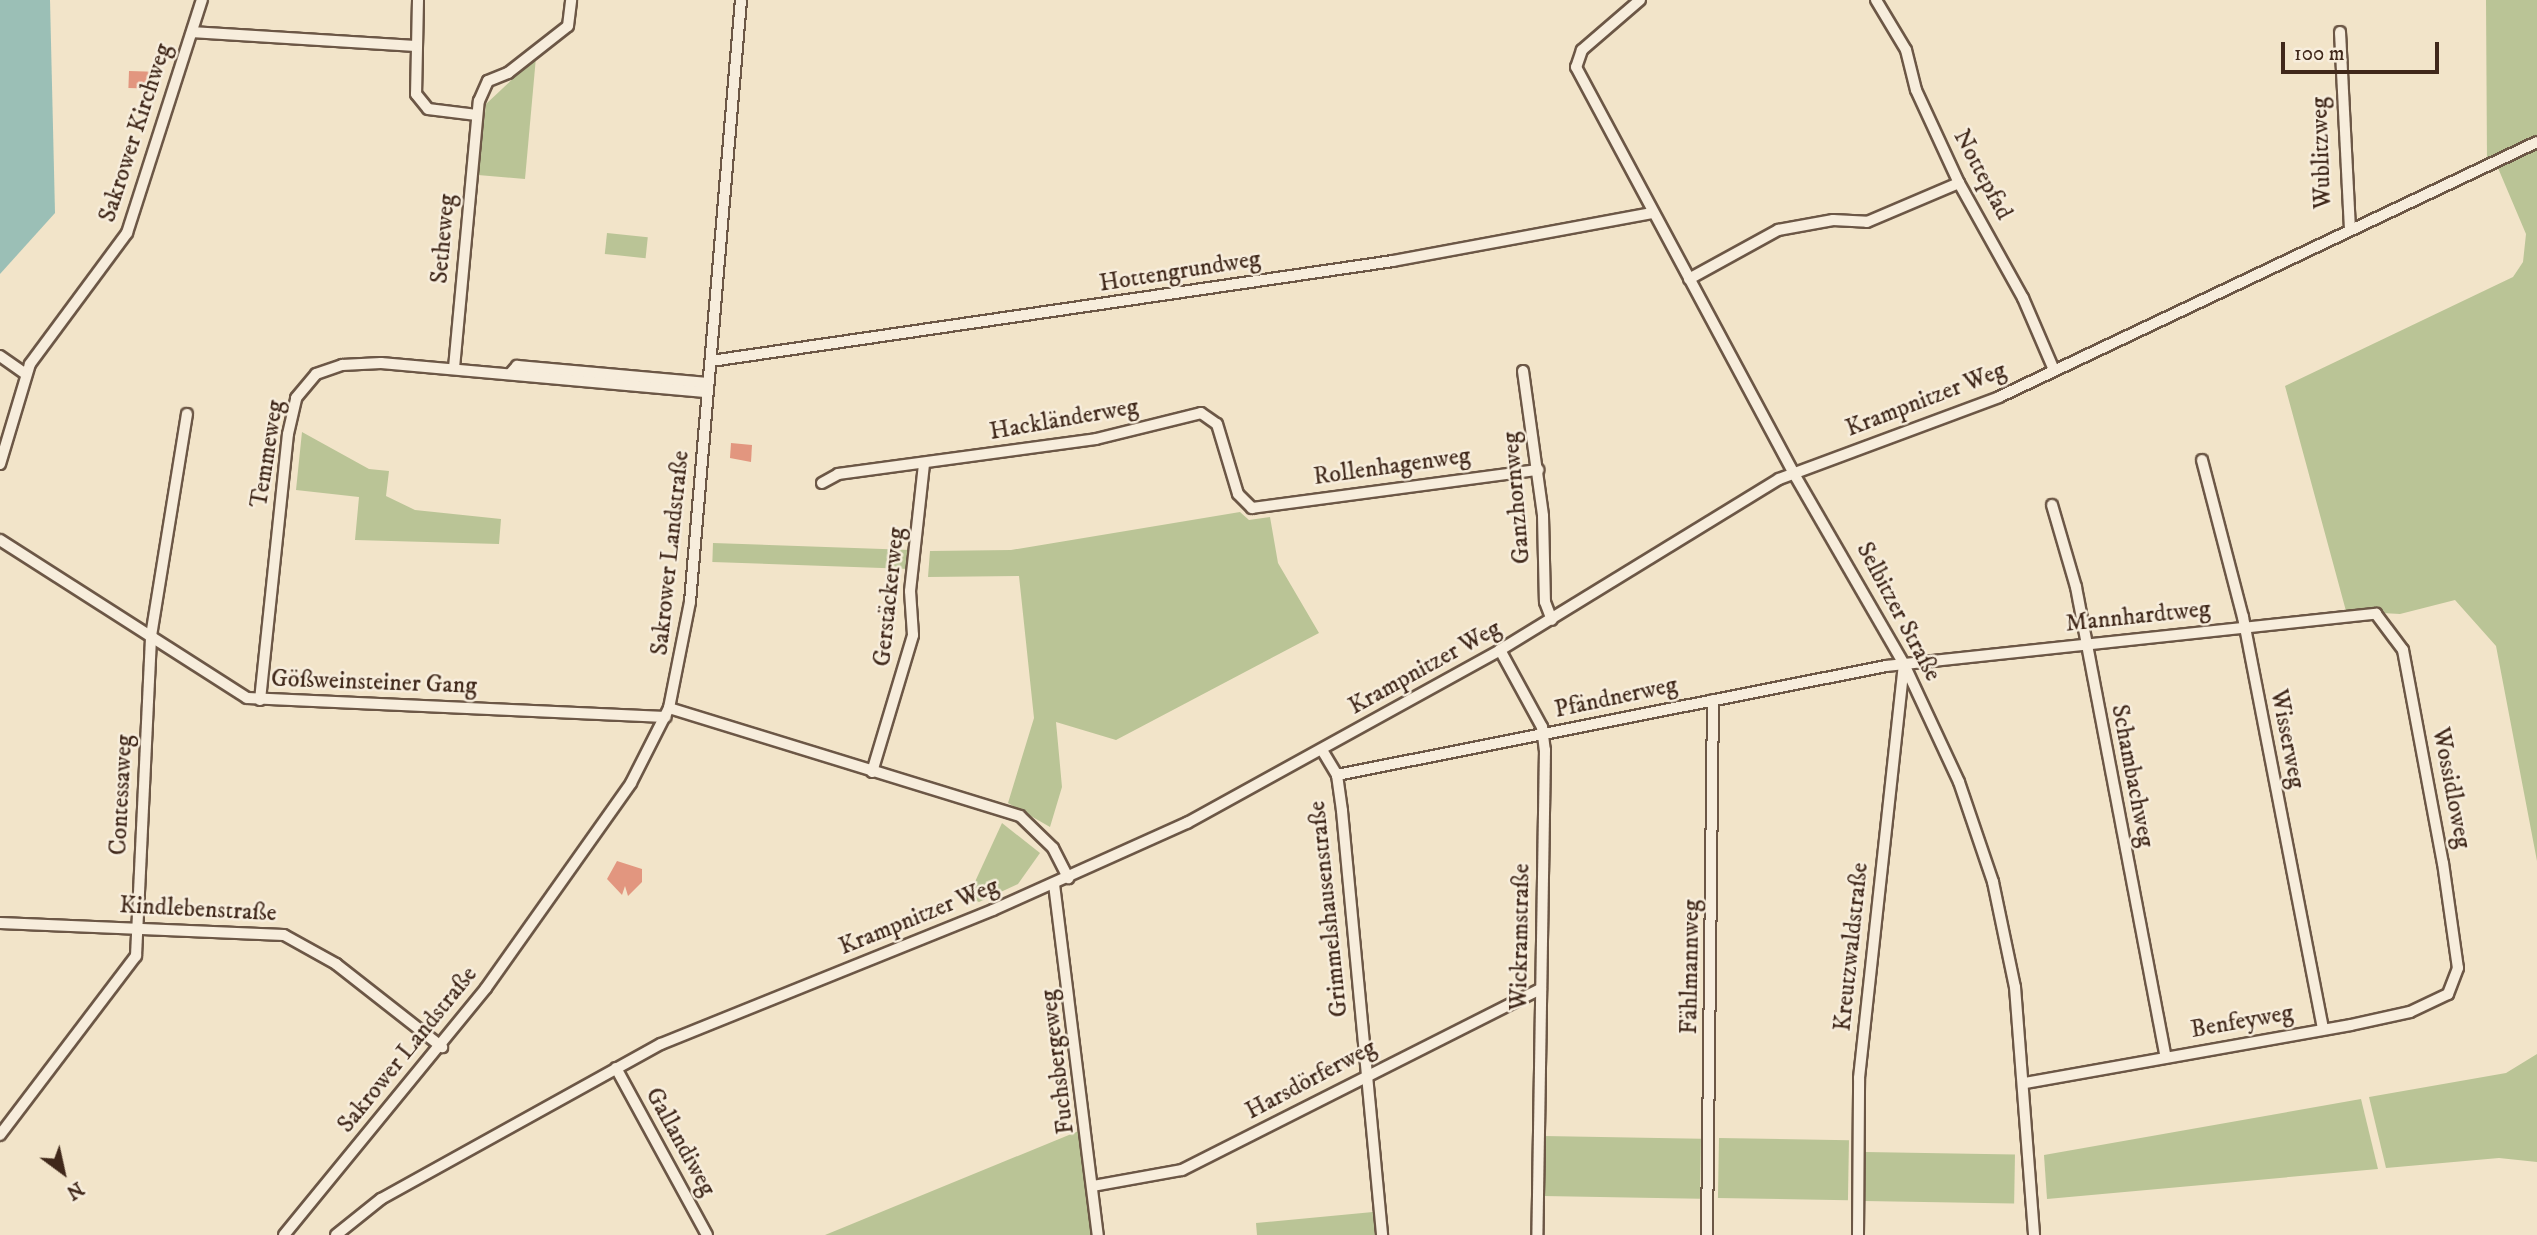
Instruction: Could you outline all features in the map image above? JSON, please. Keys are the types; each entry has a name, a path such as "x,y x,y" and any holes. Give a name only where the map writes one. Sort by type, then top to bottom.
{"street":[{"name":"Sakrower Kirchweg","path":"0,464 26,374 124,239 202,0"},
{"path":"418,0 414,83 421,102 437,112 477,115"},
{"name":"Setheweg","path":"454,368 477,115 488,80 508,74 568,26 571,0"},
{"name":"Sakrower Landstraße","path":"284,1235 442,1047 631,783 667,713 687,634 741,0"},
{"name":"Selbitzer Straße","path":"1640,0 1577,59 1581,80 1793,472 1904,664 1952,764 1993,882 2015,988 2025,1083 2034,1235"},
{"name":"Nottepfad","path":"1876,0 1906,50 1916,90 1959,183 2018,289 2054,370"},
{"name":"Sakrower Kirchweg","path":"192,32 415,46"},
{"name":"Wublitzweg","path":"2340,32 2350,230"},
{"name":"Krampnitzer Weg","path":"336,1235 382,1199 616,1068 702,1026 1068,878 1322,750 1552,620 1793,472 1944,419 2054,370 2537,142"},
{"path":"1689,279 1778,230 1867,222 1959,183"},
{"name":"Hottengrundweg","path":"711,361 1393,261 1653,213"},
{"path":"0,356 26,374"},
{"name":"Temmeweg","path":"260,700 288,433 300,391 316,374 342,365 454,368 708,387"},
{"name":"Ganzhornweg","path":"1523,372 1538,470 1545,602 1552,620"},
{"name":"Contessaweg","path":"0,1135 136,956 151,636 173,533 187,414"},
{"name":"Hackländerweg","path":"822,483 838,474 1096,439 1207,414 1217,424 1238,494 1252,508"},
{"name":"Wisserweg","path":"2202,460 2244,627 2323,1029"},
{"name":"Gerstäckerweg","path":"872,772 913,635 910,591 924,464"},
{"name":"Rollenhagenweg","path":"1252,508 1538,470"},
{"name":"Schambachweg","path":"2052,505 2087,645 2166,1057"},
{"name":"Gößweinsteiner Gang","path":"0,540 151,636 260,700 667,713 1020,816 1053,848 1068,878"},
{"name":"Mannhardtweg","path":"1904,664 2376,614"},
{"name":"Wossidloweg","path":"2376,614 2403,650 2450,899 2456,980"},
{"name":"Wickramstraße","path":"1500,650 1544,734 1537,1235"},
{"name":"Pfändnerweg","path":"1337,775 1904,664"},
{"name":"Kreutzwaldstraße","path":"1858,1235 1859,1078 1904,664"},
{"name":"Fählmannweg","path":"1707,1235 1713,700"},
{"name":"Grimmelshausenstraße","path":"1322,750 1337,775 1382,1235"},
{"name":"Fuchsbergeweg","path":"1054,884 1098,1235"},
{"name":"Kindlebenstraße","path":"0,923 284,935 336,964 442,1047"},
{"name":"Benfeyweg","path":"2025,1083 2323,1029 2423,1008 2448,994 2456,980"},
{"name":"Harsdörferweg","path":"1093,1186 1182,1170 1541,989"},
{"name":"Gallandiweg","path":"616,1068 707,1235"}],"green space":[{"path":"2486,0 2537,0 2537,137 2487,161"},
{"path":"536,57 525,179 478,175 486,104"},
{"path":"2537,150 2537,861 2496,646 2455,600 2400,614 2346,611 2285,386 2513,277 2523,262 2526,234 2498,168"},
{"path":"607,233 648,237 646,258 605,254"},
{"path":"302,432 369,469 389,471 386,496 415,510 501,519 499,544 355,540 359,497 296,490"},
{"path":"1240,512 1249,520 1270,517 1278,563 1319,633 1116,740 1056,722 1062,787 1050,827 1008,803 1034,718 1019,576 928,577 930,551 1011,550"},
{"path":"713,543 911,550 910,569 712,562"},
{"path":"1002,823 1040,853 1018,884 979,902 968,897"},
{"path":"2537,1054 2537,1162 2499,1158 2386,1168 2369,1097 2506,1073"},
{"path":"2361,1099 2378,1169 2047,1199 2044,1155"},
{"path":"1081,1130 1092,1235 825,1235"},
{"path":"1544,1136 1701,1139 1700,1199 1543,1196"},
{"path":"1719,1138 1849,1140 1848,1200 1718,1198"},
{"path":"1865,1152 2015,1155 2014,1204 1864,1201"},
{"path":"1373,1212 1375,1235 1257,1235 1256,1223"}],"water":[{"path":"0,0 50,0 55,213 0,274"}],"building":[{"path":"129,71 154,72 153,89 128,88"},
{"path":"731,443 752,445 751,462 730,458"},
{"path":"617,861 642,869 642,882 628,896 625,886 622,895 607,879"}]}
